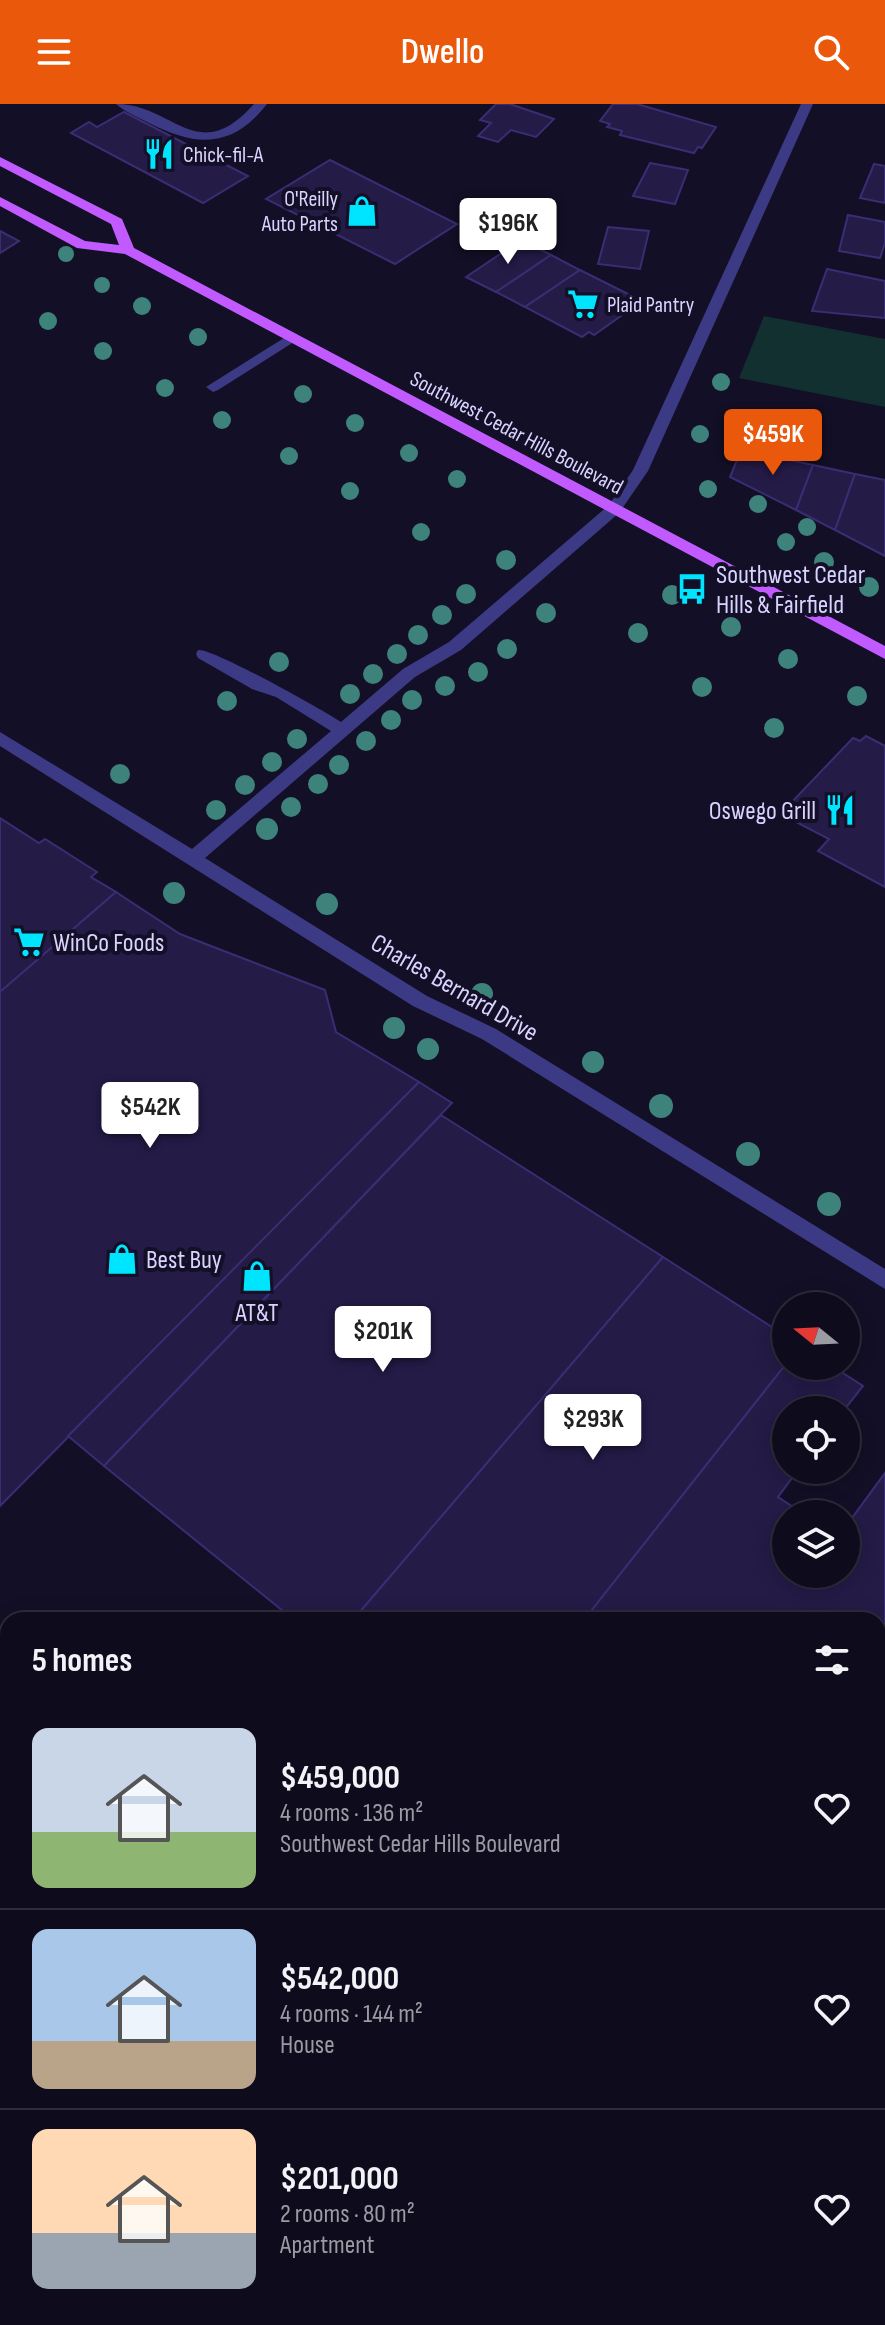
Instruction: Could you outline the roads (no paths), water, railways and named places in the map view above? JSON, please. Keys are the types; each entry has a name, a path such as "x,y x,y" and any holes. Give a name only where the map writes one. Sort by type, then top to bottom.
{"main road":[{"path":"0,161 117,222 128,250"},
{"name":"Southwest Cedar Hills Boulevard","path":"0,201 82,245 128,250 885,653"}],"street":[{"path":"122,104 176,130 206,137 239,130 261,104"},
{"path":"191,860 409,673 455,646 614,509 640,471 807,104"},
{"path":"213,387 292,337"},
{"path":"204,654 258,685 282,693 342,730"},
{"name":"Charles Bernard Drive","path":"0,738 420,1001 489,1034 885,1280"}],"place":[{"name":"Chick-fil-A","path":"159,154"},
{"name":"O'Reilly Auto Parts","path":"362,211"},
{"name":"Plaid Pantry","path":"583,304"},
{"name":"Southwest Cedar Hills & Fairfield","path":"692,589"},
{"name":"Oswego Grill","path":"840,810"},
{"name":"WinCo Foods","path":"29,942"},
{"name":"Best Buy","path":"122,1259"},
{"name":"AT&T","path":"257,1276"}]}
